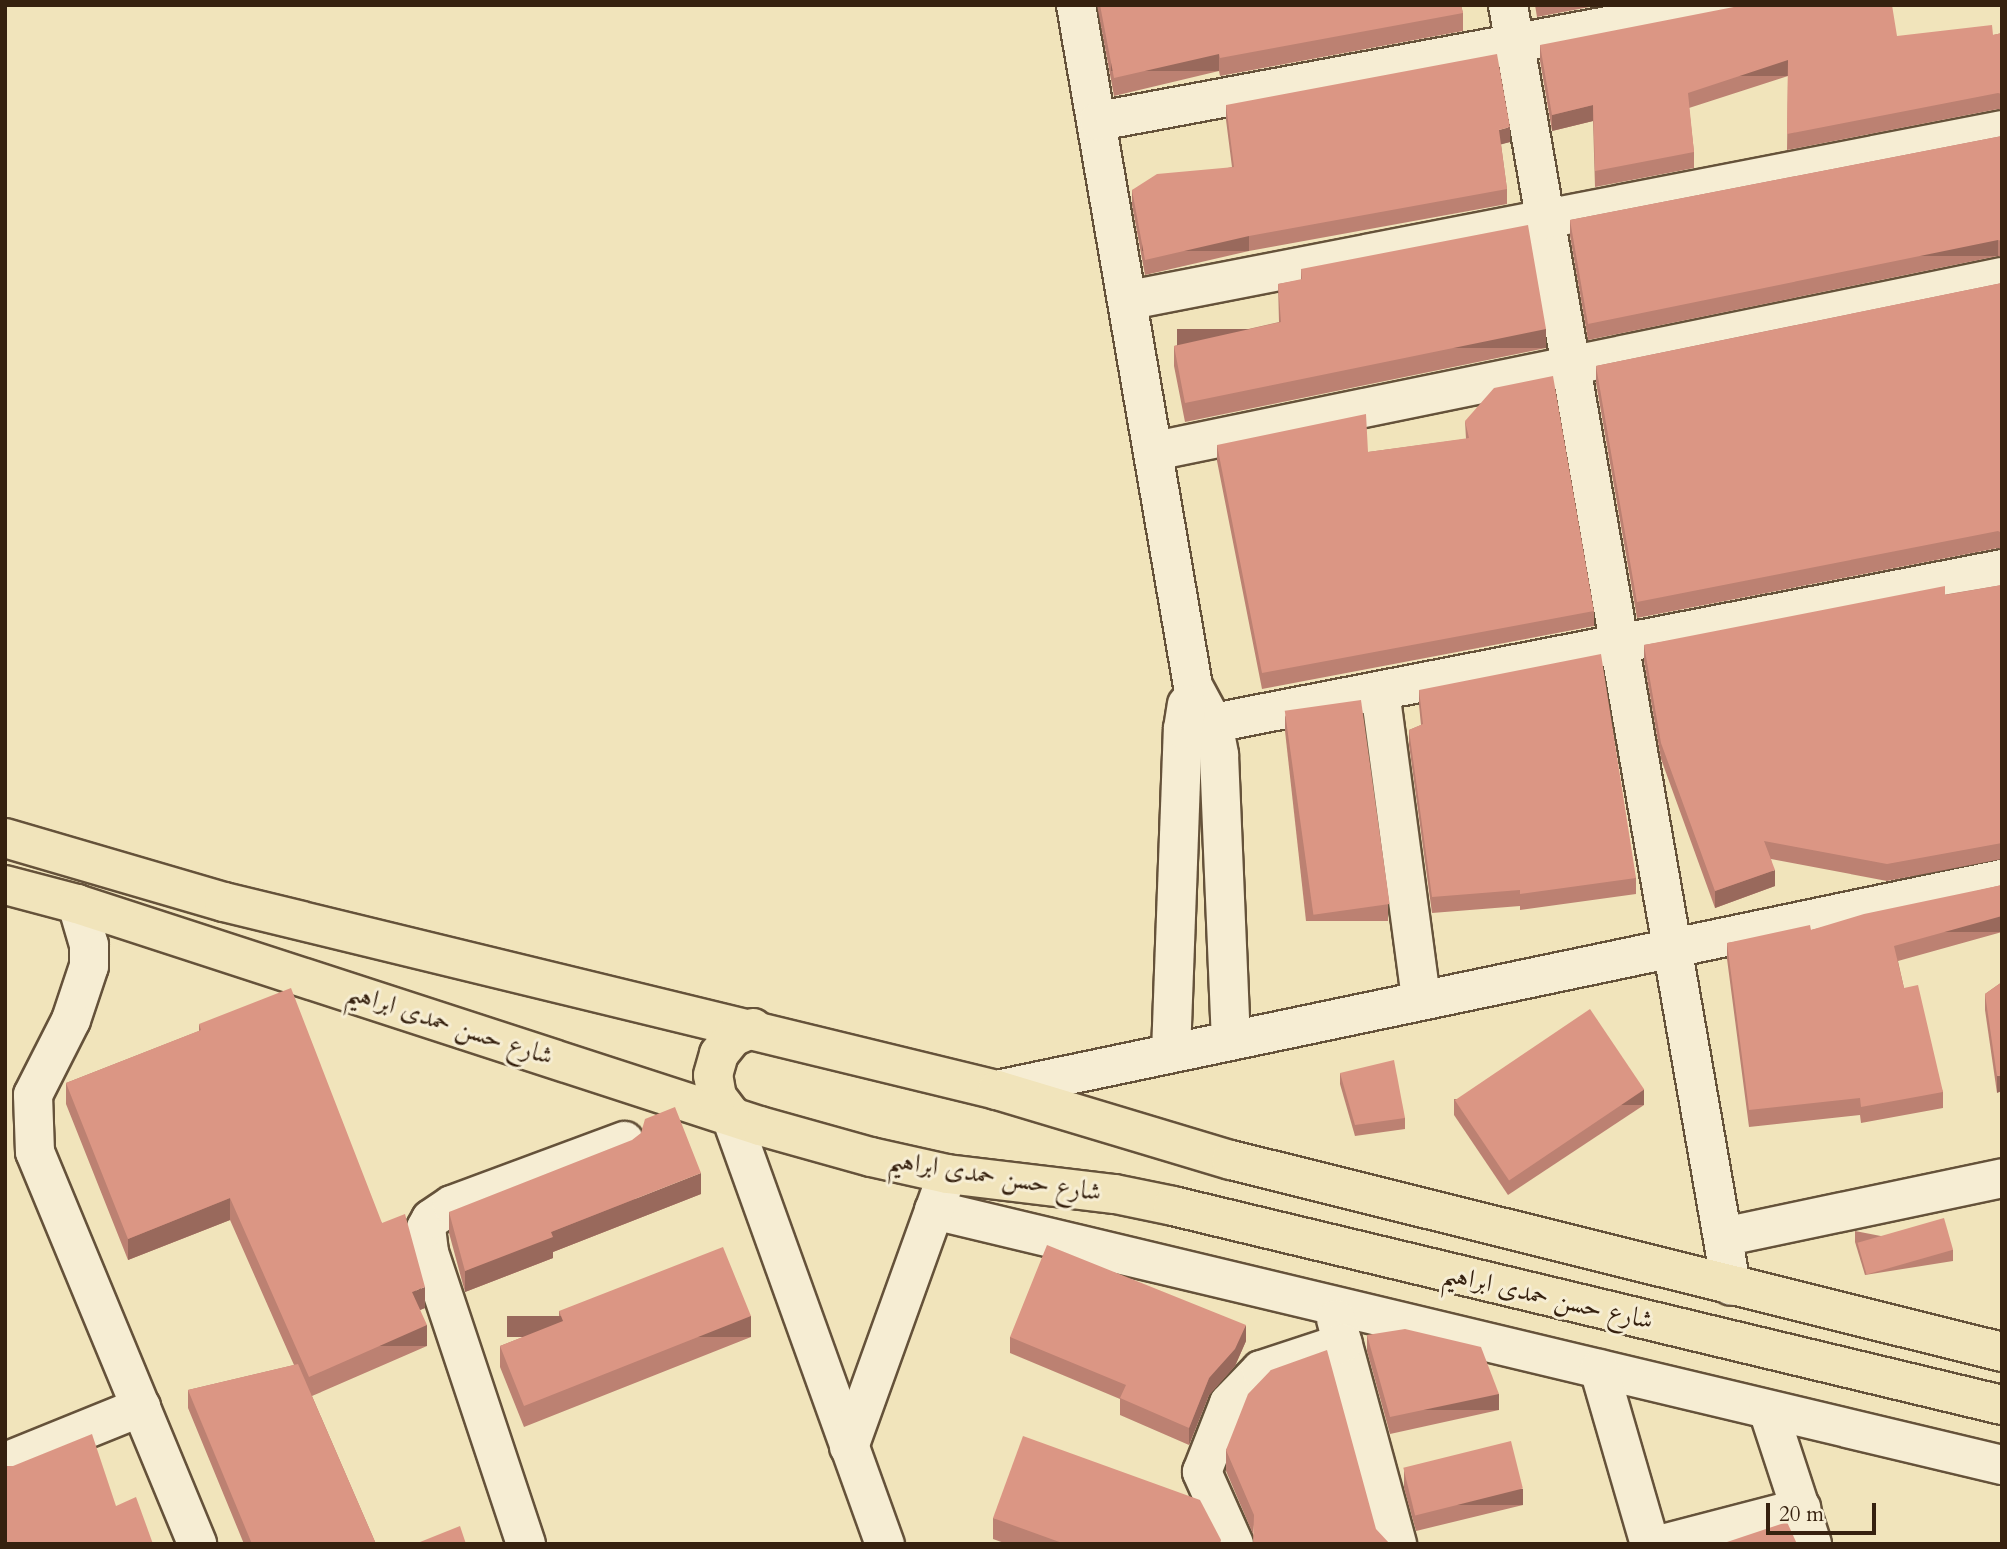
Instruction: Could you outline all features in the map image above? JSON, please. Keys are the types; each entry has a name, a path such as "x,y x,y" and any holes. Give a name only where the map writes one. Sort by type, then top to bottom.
{"main road":[{"name":"شارع حسن حمدى ابراهيم","path":"5,838 224,902 753,1028 997,1090 1231,1160 2002,1352"},
{"name":"شارع حسن حمدى ابراهيم","path":"5,885 77,904 871,1157 947,1174 1115,1194 1174,1206 2002,1405"},
{"path":"212,948 224,902"},
{"path":"730,1114 717,1097 713,1075 719,1054 733,1037 753,1028"}],"street":[{"path":"1076,5 1100,121 1198,726 1171,1053"},
{"path":"1508,5 1731,1286"},
{"path":"1100,121 1720,5"},
{"path":"1130,300 2002,130"},
{"path":"1155,451 2002,277"},
{"path":"1198,726 2002,569"},
{"path":"1380,691 1421,1000"},
{"path":"1198,726 1219,755 1231,1040"},
{"path":"997,1090 2002,879"},
{"path":"77,904 89,946 89,966 71,1020 33,1095 35,1152 197,1544"},
{"path":"730,1114 885,1544"},
{"path":"526,1544 429,1252 426,1228 431,1219 452,1205 624,1141"},
{"path":"849,1447 947,1174"},
{"path":"1723,1237 2002,1178"},
{"path":"934,1210 2002,1465"},
{"path":"1332,1305 1397,1544"},
{"path":"1234,1544 1202,1472 1229,1403 1261,1370 1343,1343"},
{"path":"1599,1369 1650,1544"},
{"path":"5,1462 141,1406"},
{"path":"1663,1544 1806,1526 1769,1410"}],"building":[{"path":"1100,5 1461,5 1463,13 1220,58 1219,54 1114,78"},
{"path":"1744,5 1892,5 1897,36 1992,25 1993,35 2002,33 2002,94 1787,134 1788,60 1688,93 1694,152 1595,171 1593,105 1552,115 1540,45"},
{"path":"1497,54 1510,127 1499,130 1507,189 1249,236 1145,260 1132,190 1157,174 1234,167 1226,105"},
{"path":"2002,136 2002,241 1588,324 1570,220"},
{"path":"1528,225 1546,329 1185,403 1174,346 1281,322 1278,284 1302,279 1301,269"},
{"path":"2002,283 2002,533 1998,531 1637,602 1596,366"},
{"path":"1553,376 1594,611 1262,673 1217,445 1366,414 1368,452 1469,438 1465,421 1494,388"},
{"path":"2002,585 2002,843 1887,864 1764,841 1775,870 1715,891 1661,743 1644,645 1945,586 1945,595"},
{"path":"1601,654 1636,878 1520,894 1520,890 1432,897 1409,730 1423,724 1419,690"},
{"path":"1361,700 1390,904 1313,915 1285,711"},
{"path":"2002,885 2002,916 1894,946 1904,988 1918,985 1943,1092 1861,1107 1860,1098 1749,1110 1727,943 1810,925 1811,930 1864,914"},
{"path":"2002,982 2002,1075 1997,1076 1985,994"},
{"path":"291,988 382,1223 405,1214 425,1287 412,1292 427,1325 309,1377 230,1198 128,1239 66,1083 201,1030 199,1024"},
{"path":"1590,1009 1644,1089 1509,1181 1455,1100"},
{"path":"1394,1060 1405,1118 1355,1125 1340,1073"},
{"path":"675,1107 701,1173 551,1232 553,1237 465,1271 449,1212 632,1140 641,1133 645,1119"},
{"path":"1944,1218 1953,1250 1867,1275 1857,1243"},
{"path":"1047,1245 1246,1325 1235,1349 1209,1378 1189,1428 1120,1398 1126,1385 1010,1337"},
{"path":"723,1247 751,1316 524,1406 500,1346 563,1321 559,1311"},
{"path":"1405,1329 1481,1347 1499,1394 1390,1417 1367,1335"},
{"path":"1327,1350 1376,1529 1390,1544 1253,1544 1254,1515 1226,1450 1248,1394 1271,1370"},
{"path":"298,1364 376,1544 252,1544 188,1390"},
{"path":"92,1434 116,1506 136,1497 153,1544 5,1544 5,1466 13,1466"},
{"path":"1023,1436 1200,1500 1221,1540 1220,1544 1065,1544 993,1518"},
{"path":"1511,1441 1523,1489 1415,1515 1403,1468"},
{"path":"1787,1522 1797,1544 1721,1544"},
{"path":"460,1526 466,1544 415,1544"}]}
